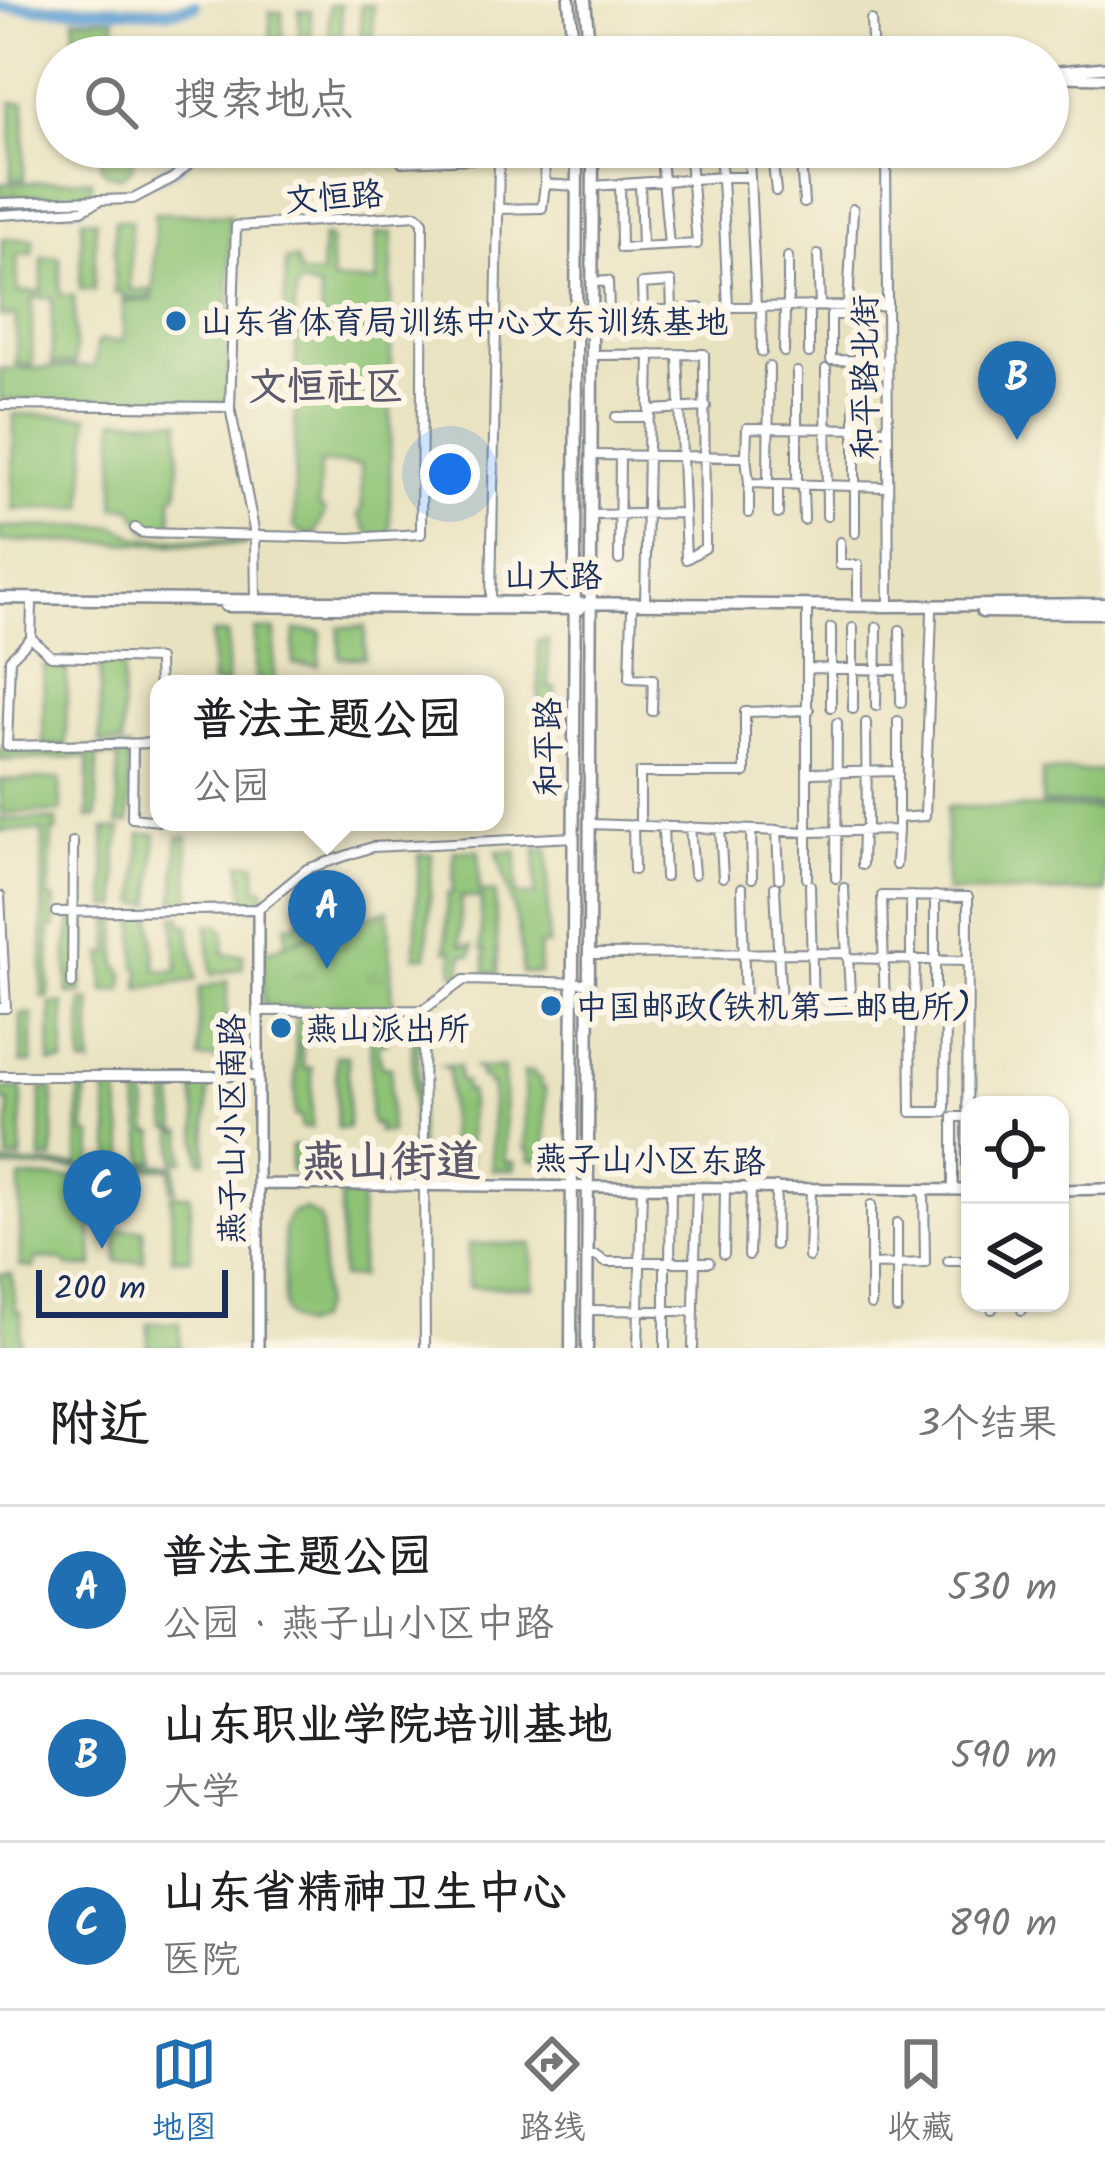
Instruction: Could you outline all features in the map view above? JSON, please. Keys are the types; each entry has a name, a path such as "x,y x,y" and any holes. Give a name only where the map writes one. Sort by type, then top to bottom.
{"main road":[{"path":"569,0 572,36"},
{"path":"585,0 588,36"},
{"name":"和平路","path":"571,1348 576,168"},
{"name":"和平路","path":"587,1348 592,168"},
{"name":"山大路","path":"0,601 491,601 574,606"},
{"name":"山大路","path":"0,601 32,605 1105,604"},
{"name":"山大路","path":"590,605 1105,614"}],"street":[{"path":"871,20 872,36"},
{"path":"1069,72 1105,67"},
{"path":"1069,76 1105,78"},
{"path":"0,203 143,196 184,168"},
{"path":"491,601 499,168"},
{"path":"498,209 542,208 544,168"},
{"path":"662,168 669,245"},
{"path":"620,184 621,248 697,244 692,168"},
{"path":"721,168 728,307 854,309"},
{"path":"749,168 762,352"},
{"path":"774,168 776,191"},
{"path":"802,168 804,203"},
{"name":"和平路北街","path":"886,168 889,606"},
{"path":"592,187 750,177"},
{"path":"640,183 642,247"},
{"path":"545,184 576,186"},
{"path":"0,215 82,210 102,200"},
{"path":"853,209 855,532"},
{"name":"文恒路","path":"255,535 421,534 423,222 417,214 236,226 230,407 255,535 256,599"},
{"path":"809,353 818,255"},
{"path":"784,352 788,257"},
{"path":"592,282 608,281 609,313 700,308"},
{"path":"643,311 642,284 671,282 672,310"},
{"path":"887,306 831,315 831,361 888,361"},
{"path":"591,355 650,354 678,354 704,354 705,548 686,559 678,354"},
{"path":"645,602 650,354"},
{"path":"769,367 769,428 778,514"},
{"path":"826,370 827,516"},
{"path":"797,371 804,520"},
{"path":"0,405 230,407"},
{"path":"616,417 706,406"},
{"path":"749,513 747,428 888,429"},
{"path":"591,455 746,457"},
{"path":"619,560 620,455"},
{"path":"749,483 889,487"},
{"path":"591,515 682,513"},
{"path":"135,528 142,533 255,535"},
{"path":"840,542 840,565 859,565 858,606"},
{"path":"32,605 31,638 10,658 7,746 150,744"},
{"path":"632,609 630,678 653,679 652,711"},
{"path":"807,611 813,1010"},
{"path":"898,818 925,816 932,612"},
{"path":"876,706 877,627"},
{"path":"831,628 831,707"},
{"path":"853,628 854,709"},
{"path":"900,630 901,701"},
{"path":"31,638 51,656 158,659 158,675"},
{"path":"807,668 899,670"},
{"path":"634,870 640,773 745,773 745,712 809,710"},
{"path":"896,865 898,721"},
{"path":"836,878 837,723"},
{"path":"862,865 866,723"},
{"path":"133,746 132,818 150,820"},
{"path":"808,773 898,771"},
{"path":"590,824 808,832 898,830"},
{"path":"663,826 665,877"},
{"path":"690,827 694,874"},
{"path":"720,828 723,877"},
{"path":"751,830 752,878"},
{"path":"778,830 781,1007"},
{"path":"56,913 258,910 308,869 372,848 574,837"},
{"path":"72,984 73,842"},
{"path":"742,888 745,1010"},
{"path":"844,889 851,1008"},
{"path":"0,896 6,1008 0,1008"},
{"path":"943,1018 885,1013 882,896 968,897 966,1096"},
{"path":"911,896 914,1009"},
{"path":"935,896 943,1018 944,1112 911,1112 910,1020 943,1018 966,1016"},
{"name":"燕子山小区南路","path":"258,910 258,1348"},
{"path":"589,953 812,953 966,961"},
{"path":"258,1011 423,1010 464,980 589,983"},
{"path":"423,1010 425,1348"},
{"path":"0,1076 258,1076"},
{"path":"952,1190 952,1117 961,1118"},
{"name":"燕子山小区东路","path":"258,1184 961,1190"},
{"path":"638,1348 642,1185"},
{"path":"665,1348 671,1186"},
{"path":"693,1348 697,1186"},
{"path":"749,1255 752,1186"},
{"path":"724,1254 725,1187"},
{"path":"775,1245 776,1187"},
{"path":"808,1257 811,1188"},
{"path":"1069,1190 1105,1189"},
{"path":"871,1265 925,1263 924,1190"},
{"path":"871,1205 871,1305"},
{"path":"897,1222 897,1310"},
{"path":"587,1256 605,1262 710,1262"},
{"path":"948,1261 961,1261"},
{"path":"587,1310 693,1311"}],"green space":[{"path":"341,5 342,36 330,36 329,6"},
{"path":"361,5 373,5 373,36 361,36"},
{"path":"299,11 311,11 312,36 300,36"},
{"path":"270,12 282,12 283,36 271,36"},
{"path":"74,18 115,18 115,32 74,36"},
{"path":"12,102 25,102 24,179 11,179"},
{"path":"102,168 132,168 121,177"},
{"path":"92,179 91,193 0,199 0,184"},
{"name":"山东省体育局训练中心文东训练基地","path":"155,213 230,215 228,404 0,400 0,369 94,367 98,341 123,341 123,301 153,301"},
{"path":"82,219 96,220 94,290 80,289"},
{"path":"115,220 131,220 130,290 150,290 150,298 123,298 123,293 114,293"},
{"path":"377,233 393,233 390,320 321,319 320,289 301,284 296,290 294,323 284,328 286,260 296,259 300,274 321,275 323,237 330,238 332,281 377,282"},
{"path":"2,239 33,239 33,254 17,255 18,292 42,292 42,257 60,257 60,295 74,296 75,364 52,364 52,298 32,298 32,365 16,365 16,316 0,316"},
{"path":"302,328 391,328 390,534 370,535 358,515 361,465 320,463 319,506 325,512 315,535 304,535 294,526 296,340"},
{"path":"14,414 88,416 84,507 13,509"},
{"path":"115,419 180,421 178,493 172,497 171,529 146,530 131,507 115,507"},
{"path":"115,526 139,538 246,541 245,545 0,541 0,527"},
{"path":"339,627 365,627 365,658 339,658"},
{"path":"255,630 275,630 274,675 255,675"},
{"path":"295,630 321,632 319,666 293,664"},
{"path":"212,634 228,634 227,675 212,675"},
{"path":"538,640 548,640 549,688 556,688 556,716 539,716"},
{"path":"100,663 123,663 122,743 100,743"},
{"path":"44,665 67,666 66,745 43,745"},
{"path":"0,746 8,750 129,748 129,823 118,824 118,756 97,757 97,817 88,818 88,757 0,760"},
{"path":"1042,771 1105,771 1105,804 1042,804"},
{"path":"60,779 61,812 0,813 0,780"},
{"path":"947,807 1105,808 1105,892 946,892"},
{"path":"0,819 57,820 57,831 52,831 49,898 55,899 55,927 50,928 49,997 42,997 43,831 0,831"},
{"path":"104,829 121,830 116,855 119,907 107,907"},
{"path":"140,834 156,834 152,904 137,904"},
{"path":"178,837 187,837 191,904 174,904"},
{"path":"536,849 548,849 548,945 539,946 540,973 522,973 517,926 497,851 517,852 516,895 535,896"},
{"path":"454,851 479,851 479,892 495,892 498,973 485,973 481,898 461,897 460,945 473,946 472,955 462,955 462,973 453,973 453,950 446,950"},
{"path":"419,854 432,854 427,956 415,956"},
{"path":"240,863 256,863 256,888 264,889 265,898 256,907 246,906"},
{"path":"343,868 343,921 331,926 333,872"},
{"path":"312,880 312,933 285,945 286,925 299,924 299,890"},
{"path":"388,909 393,1007 263,1007 263,952"},
{"path":"152,914 156,970 178,971 174,916 181,915 182,926 189,925 196,980 139,989 135,915"},
{"path":"73,916 85,916 86,950 81,951 82,993 68,994 67,944"},
{"path":"110,917 118,917 117,963 124,974 123,990 104,992 103,954 110,953"},
{"path":"207,925 220,925 224,954 243,955 242,968 212,975"},
{"path":"227,981 227,1058 199,1059 199,989"},
{"path":"82,1001 91,1001 91,1065 82,1065"},
{"path":"51,1004 64,1004 64,1063 50,1063"},
{"path":"21,1014 32,1014 32,1063 21,1063"},
{"path":"371,1014 387,1014 386,1043 378,1043 381,1066 391,1067 390,1132 378,1132 370,1117"},
{"path":"296,1018 309,1018 308,1044 301,1044 304,1068 312,1068 312,1128 301,1128 301,1116 295,1116"},
{"path":"412,1018 418,1018 419,1170 413,1170"},
{"path":"336,1056 348,1056 348,1128 337,1128"},
{"path":"442,1066 459,1066 459,1081 470,1091 469,1169 460,1169 449,1151 449,1070"},
{"path":"475,1068 504,1068 505,1162 514,1162 514,1170 492,1170 492,1085"},
{"path":"524,1072 534,1072 545,1088 546,1160 530,1160 530,1151 525,1150"},
{"path":"193,1084 208,1084 206,1161 200,1161"},
{"path":"105,1085 117,1085 126,1161 112,1161"},
{"path":"173,1085 184,1161 175,1161 174,1130 168,1129 165,1086"},
{"path":"136,1087 145,1087 156,1161 145,1162"},
{"path":"0,1089 22,1089 21,1159 8,1159 9,1102 0,1101"},
{"path":"41,1089 53,1089 53,1159 41,1159"},
{"path":"79,1090 86,1090 85,1134 92,1135 92,1165 176,1165 176,1190 171,1190 171,1169 0,1168 0,1164 78,1165"},
{"path":"291,1146 326,1146 326,1171 291,1171"},
{"path":"20,1178 90,1178 93,1267 36,1259 34,1268 20,1266"},
{"path":"171,1195 190,1195 191,1258 172,1258"},
{"path":"341,1195 361,1195 360,1277 341,1278"},
{"path":"305,1209 320,1218 322,1226 322,1307 315,1321 301,1326 284,1309 284,1227 291,1213"},
{"path":"143,1229 144,1261 117,1262 116,1230"},
{"path":"468,1244 532,1244 533,1287 468,1287"},
{"path":"0,1274 12,1274 16,1311 21,1312 21,1347 4,1347"},
{"path":"148,1323 180,1323 180,1348 148,1348"}],"waterway":[{"path":"0,7 169,11 195,6"},
{"path":"157,177 173,168"},
{"path":"0,208 80,205"}],"place":[{"name":"山东省体育局训练中心文东训练基地","path":"176,321"},
{"name":"山东职业学院培训基地","path":"1017,440"},
{"name":"普法主题公园","path":"327,969"},
{"name":"中国邮政(铁机第二邮电所)","path":"551,1006"},
{"name":"燕山派出所","path":"281,1028"},
{"name":"山东省精神卫生中心","path":"102,1249"}],"district":[{"name":"文恒社区","path":"326,385"},
{"name":"燕山街道","path":"391,1160"}]}
